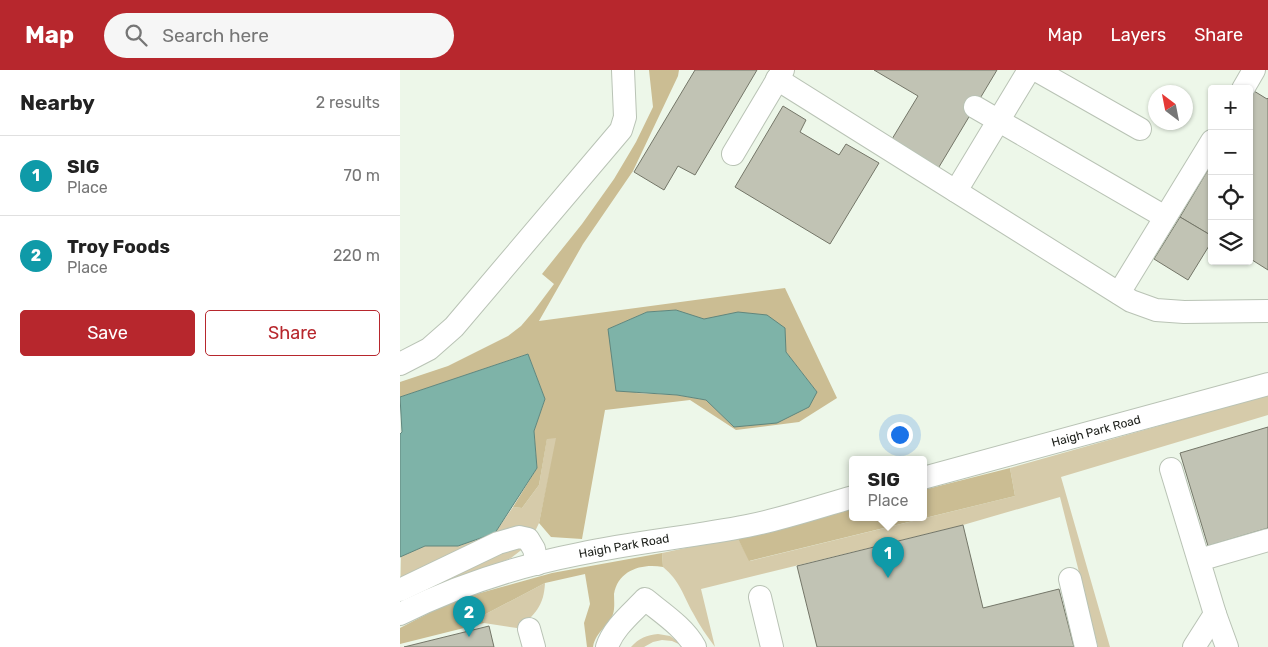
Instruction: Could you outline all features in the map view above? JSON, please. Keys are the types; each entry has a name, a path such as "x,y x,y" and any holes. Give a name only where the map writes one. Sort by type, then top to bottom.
{"street":[{"path":"400,364 429,349 454,327 621,130 626,117 622,70"},
{"path":"956,191 1029,70"},
{"path":"1036,70 1140,129"},
{"path":"1245,85 1254,70"},
{"path":"733,154 780,74 956,191 1131,301 1156,310 1184,312 1268,311"},
{"path":"975,107 1165,217"},
{"path":"1119,294 1208,147"},
{"name":"Haigh Park Road","path":"927,477 1268,384"},
{"path":"1171,469 1198,560 1227,647"},
{"name":"Haigh Park Road","path":"400,614 433,597 481,580 537,564 580,553 748,526 849,498"},
{"path":"400,590 498,543 519,537 528,539 534,549 537,564"},
{"path":"1198,560 1268,540"},
{"path":"1070,579 1086,647"},
{"path":"760,597 772,647"},
{"path":"607,647 622,623 645,599 684,632 695,647"},
{"path":"1194,647 1215,614"}],"shaded area":[{"path":"649,70 679,70 678,76 633,171 583,244 539,321 785,288 837,398 799,422 736,430 690,400 605,410 582,539 551,537 539,523 556,438 547,439 539,485 522,508 513,507 537,468 534,431 545,399 528,354 400,397 400,382 448,366 508,336 521,326 554,284 542,274 582,224 614,179 636,142 653,107","holes":["676,310 786,352 817,392 734,427 706,400 677,395 636,393 608,329 647,312"]},
{"path":"1268,395 1268,415 1061,477 1110,647 1098,647 1060,497 963,525 701,589 715,647 698,622 677,583 663,567 662,553 737,537 750,561 913,521 927,521 927,518 1015,496 1010,468"},
{"path":"547,438 557,438 539,523 529,544 511,558 400,605 401,556 425,546 458,546 495,533 513,507 522,508 539,485"},
{"path":"1010,468 1015,496 927,518 927,489"},
{"path":"849,509 849,521 913,521 749,561 737,537"},
{"path":"662,553 663,567 639,567 620,579 614,594 613,614 597,637 593,647 587,647 584,623 590,604 585,574 545,583 482,616 484,623 400,644 400,628 452,601 552,573"},
{"path":"545,583 543,598 534,614 517,628 484,623 482,616"},
{"path":"658,634 670,636 681,645 672,641 662,640 644,647 631,647 643,637"}],"water":[{"path":"676,310 704,319 738,312 767,315 785,328 786,352 817,392 809,407 777,423 734,427 706,400 677,395 616,391 608,329 647,312"},
{"path":"528,354 545,399 534,431 537,468 495,533 458,546 425,546 400,557 400,434 402,432 400,397"}],"building":[{"path":"695,70 757,70 695,175 678,166 664,190 634,172"},
{"path":"874,70 997,70 936,172 889,144 918,96"},
{"path":"1254,91 1268,98 1268,270 1253,261"},
{"path":"783,106 806,120 800,132 839,155 846,144 879,163 830,244 735,187"},
{"path":"1208,170 1208,234 1180,217"},
{"path":"1180,217 1208,234 1208,248 1188,280 1154,259"},
{"path":"1268,427 1268,528 1208,546 1180,453"},
{"path":"963,525 983,608 1059,589 1074,647 817,647 797,566"},
{"path":"489,626 494,647 404,647"}],"place":[{"name":"SIG","path":"888,578"},
{"name":"Troy Foods","path":"469,637"}]}
